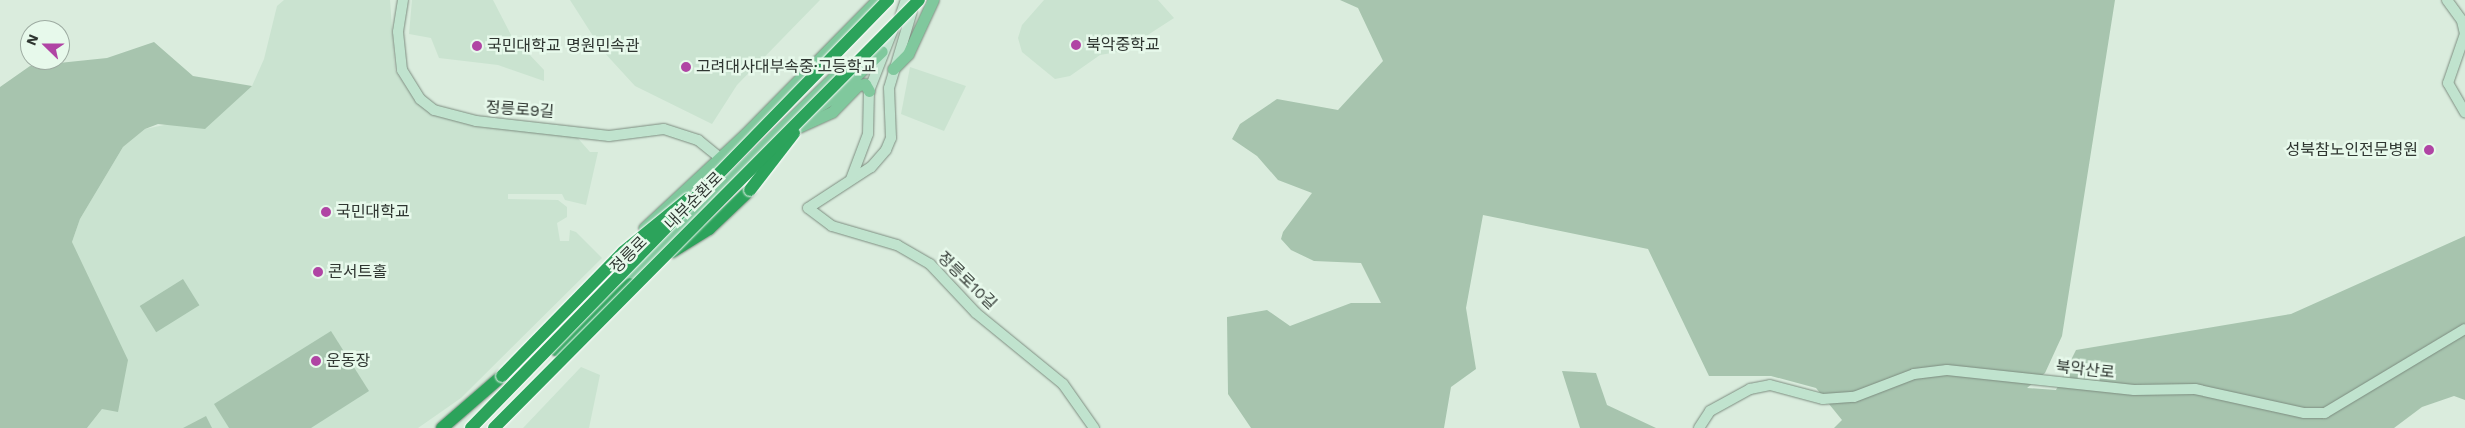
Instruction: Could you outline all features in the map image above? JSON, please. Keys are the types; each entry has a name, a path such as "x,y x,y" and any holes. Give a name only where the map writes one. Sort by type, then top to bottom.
{"highway":[{"name":"내부순환로","path":"494,428 811,107 905,9 917,0"},
{"path":"905,9 924,0"},
{"name":"내부순환로","path":"472,428 724,162 883,2"},
{"path":"556,350 651,264 727,215 811,107"},
{"path":"443,428 502,376 623,252 724,162"}],"main road":[{"path":"893,69 908,54 933,0"},
{"name":"정릉로","path":"472,428 556,350 753,154 905,9"},
{"path":"767,142 832,112 854,88 882,51"},
{"path":"767,142 830,101 882,51"},
{"path":"854,88 863,83 869,90"},
{"name":"정릉로","path":"443,428 599,270 724,162"},
{"name":"정릉로","path":"443,428 486,398 534,350 599,270"},
{"name":"정릉로","path":"534,350 569,300"}],"street":[{"name":"정릉로9길","path":"403,0 398,32 402,70 420,99 434,110 476,121 609,136 664,129 698,140 724,162"},
{"name":"정릉로10길","path":"917,0 903,27 893,69 889,94 891,138 883,156 869,168 808,208 832,226 897,246 930,264 976,313 1063,384 1094,428"},
{"path":"2447,0 2462,21 2465,34 2463,50 2448,83 2465,113"},
{"name":"정릉로10길","path":"850,180 859,162 868,134 869,90 882,51 905,9"},
{"path":"714,175 732,159 753,154"},
{"path":"556,350 724,162"},
{"path":"859,162 862,169 869,168"},
{"name":"북악산로","path":"1699,428 1710,411 1750,389 1770,385 1823,399 1854,397 1914,374 1947,370 2134,390 2195,389 2304,413 2325,413 2465,329"}],"shaded area":[{"name":"국민대학교","path":"284,0 390,0 395,70 415,101 433,115 479,127 575,135 590,152 598,152 586,205 565,200 562,194 508,194 508,199 558,200 567,207 567,217 557,223 560,241 569,241 570,230 576,232 602,258 461,398 418,428 87,428 102,409 72,242 80,219 123,147 145,129 169,124 252,86 264,59 277,6"},
{"name":"국민대학교 명원민속관","path":"412,0 493,0 511,35 544,70 544,81 498,65 439,58 431,38 409,34"},
{"name":"고려대사대부속중·고등학교","path":"570,0 820,0 737,85 712,124 635,86 602,50"},
{"name":"북악중학교","path":"1044,0 1158,0 1174,18 1123,51 1100,55 1070,76 1055,79 1022,52 1018,38 1022,25"},
{"path":"1340,0 2115,0 2062,336 2045,373 2027,388 2056,390 2076,350 2291,314 2465,236 2465,400 2454,396 2422,407 2394,428 1834,428 1842,420 1816,388 1771,376 1709,376 1648,249 1483,215 1466,308 1476,369 1451,387 1444,428 1251,428 1228,394 1227,317 1267,310 1290,326 1351,303 1381,303 1361,263 1314,261 1291,250 1281,239 1283,232 1312,193 1278,180 1257,156 1232,139 1240,124 1277,99 1338,110 1383,61 1358,8"},
{"path":"154,42 193,76 252,86 205,129 158,124 145,129 123,147 80,219 72,242 128,360 118,412 102,409 87,428 0,428 0,87 24,70 70,70 70,62 107,58"},
{"path":"910,67 966,86 944,131 901,114"},
{"path":"183,279 199,305 156,332 140,306"},
{"name":"운동장","path":"331,331 369,391 311,428 229,428 214,404"},
{"path":"581,367 600,375 589,428 523,428"},
{"path":"1562,371 1596,373 1607,405 1656,428 1580,428"},
{"path":"206,416 212,428 183,428"}],"place":[{"name":"북악중학교","path":"1076,45"},
{"name":"국민대학교 명원민속관","path":"477,46"},
{"name":"고려대사대부속중·고등학교","path":"686,67"},
{"name":"성북참노인전문병원","path":"2429,150"},
{"name":"국민대학교","path":"326,212"},
{"name":"콘서트홀","path":"318,272"},
{"name":"운동장","path":"316,361"}]}
